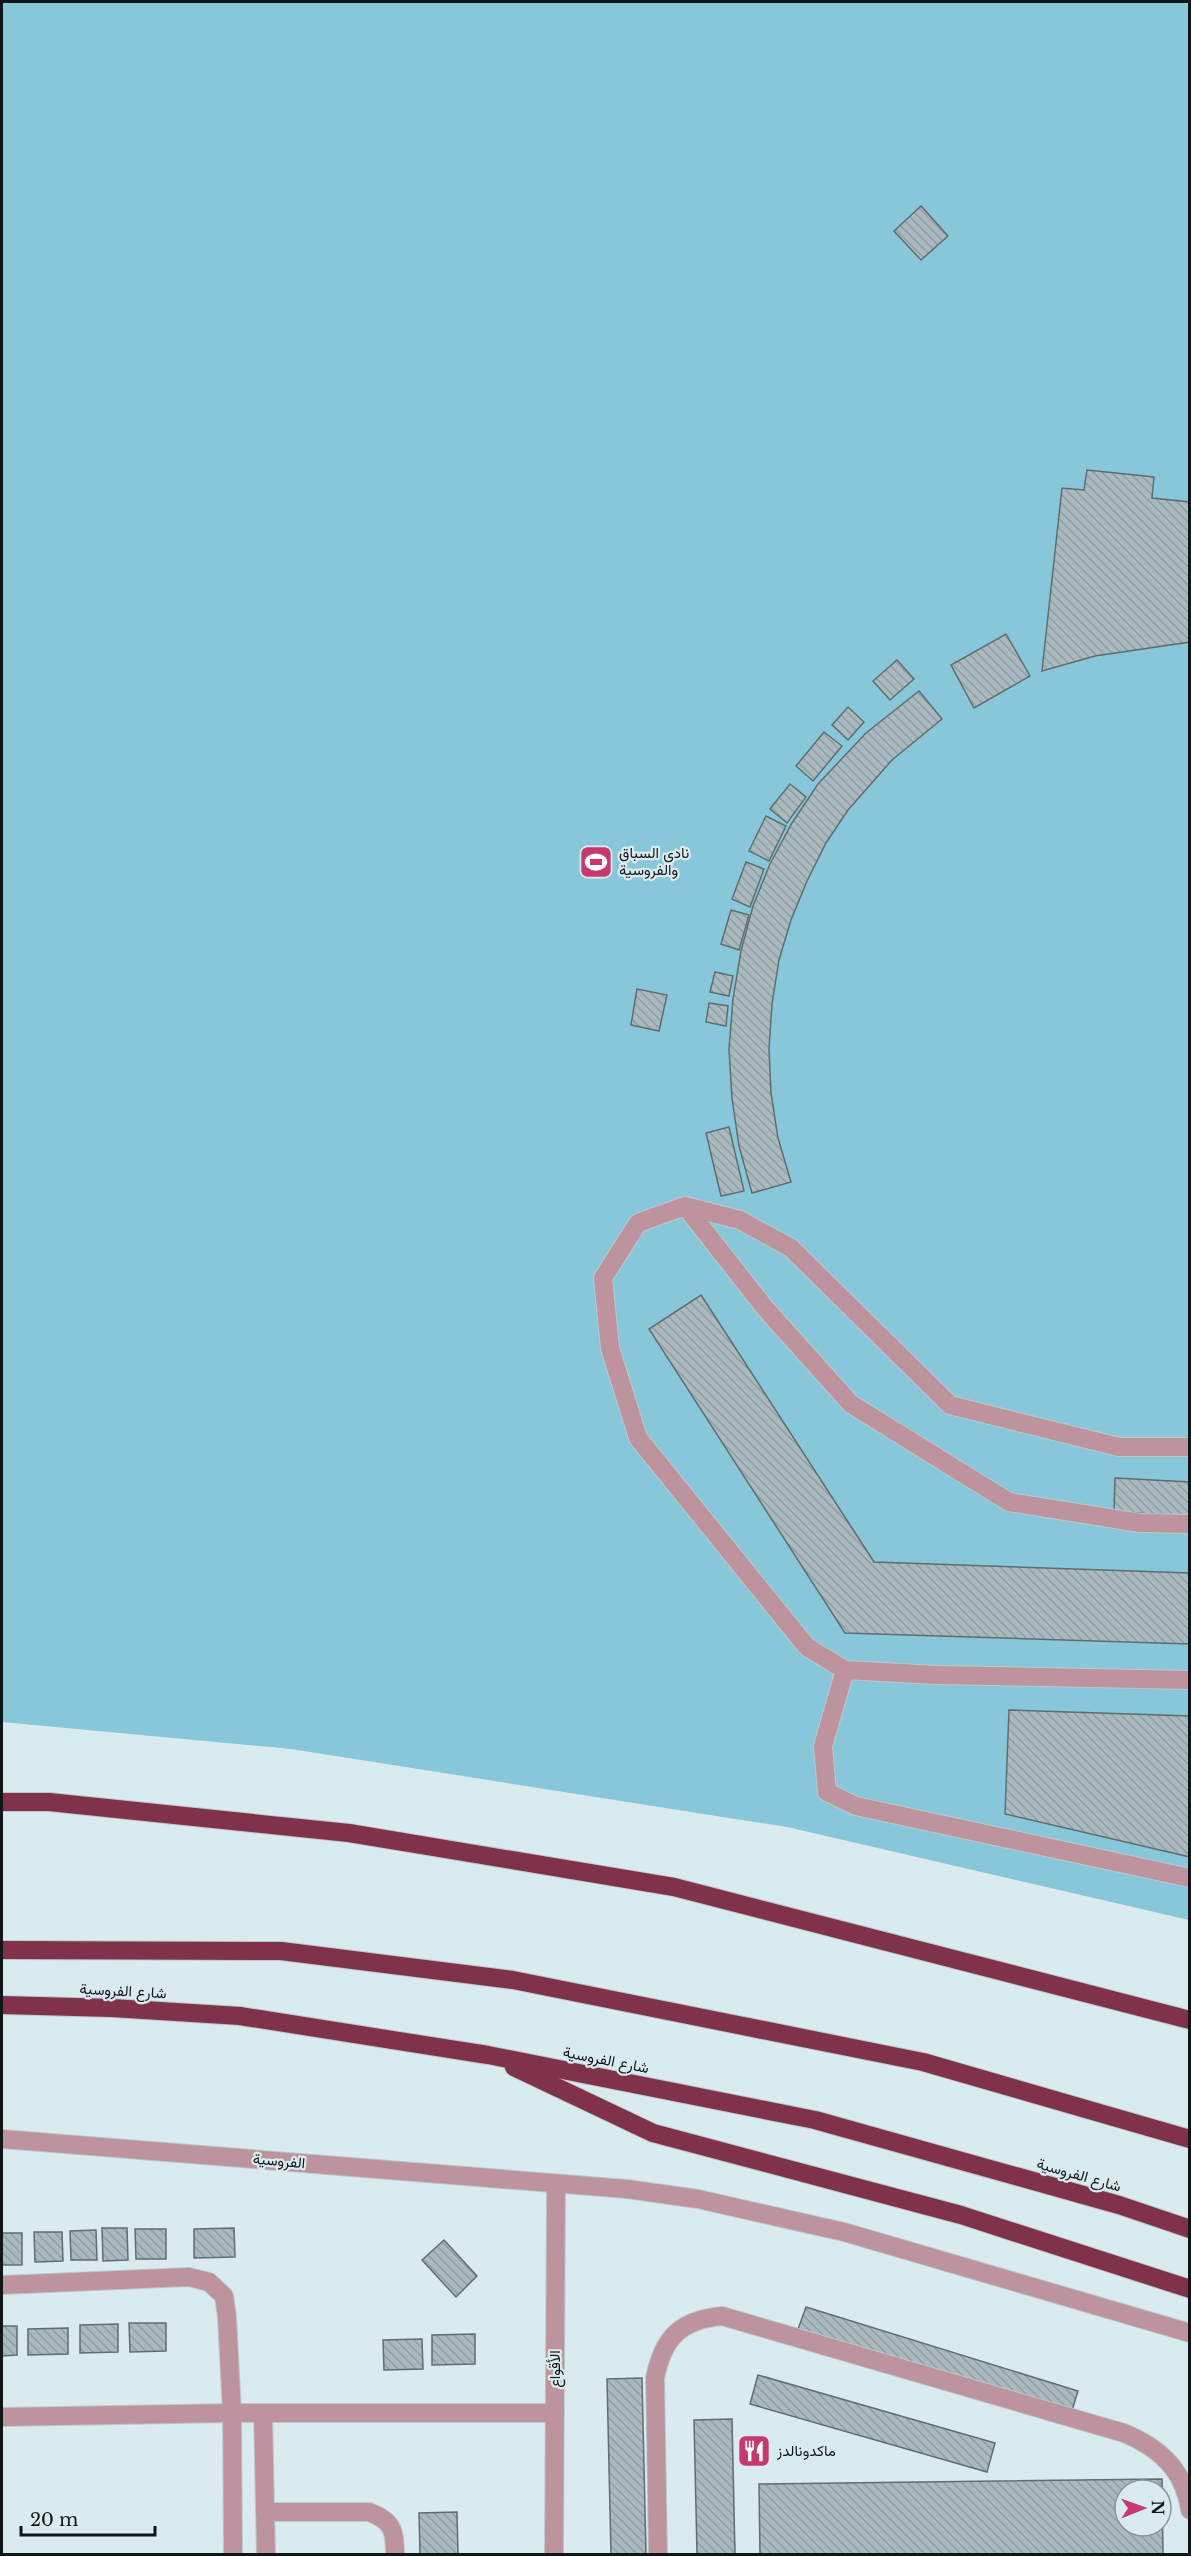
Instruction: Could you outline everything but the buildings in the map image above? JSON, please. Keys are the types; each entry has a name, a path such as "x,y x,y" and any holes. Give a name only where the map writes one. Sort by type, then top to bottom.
{"highway":[{"path":"2,1802 49,1802 349,1833 662,1885 1190,2020"},
{"path":"2,1950 281,1951 513,1980 923,2062 1190,2139"},
{"name":"شارع الفروسية","path":"2,2005 112,2008 240,2016 488,2055 815,2120 1119,2205 1190,2229"},
{"path":"488,2055 653,2133 962,2215 1190,2289"}],"street":[{"path":"1190,1447 1119,1447 950,1405 791,1248 740,1220 685,1206 638,1223 603,1278 610,1348 639,1437 807,1647 845,1670 937,1675 1190,1680"},
{"path":"685,1206 765,1308 851,1404 1009,1502 1140,1523 1190,1524"},
{"path":"845,1670 823,1746 827,1792 856,1806 1190,1878"},
{"name":"الفروسية","path":"2,2139 627,2189 688,2198 844,2232 1190,2333"},
{"name":"الأقواع","path":"554,2554 556,2184"},
{"path":"2,2284 189,2277 209,2282 224,2296 232,2413 233,2554"},
{"path":"658,2554 655,2378 659,2358 668,2340 684,2326 702,2318 722,2316 1124,2433 1145,2442 1164,2455 1178,2473 1187,2493 1190,2510"},
{"path":"2,2417 232,2413 555,2413"},
{"path":"263,2414 266,2554"},
{"path":"265,2512 369,2512 383,2517 392,2528 395,2554"}],"shaded area":[{"name":"نادي السباق والفروسية","path":"2,2 1189,2 1189,1920 787,1827 291,1749 2,1722"}],"place":[{"name":"نادي السباق والفروسية","path":"596,862"},
{"name":"ماكدونالدز","path":"754,2451"}]}
